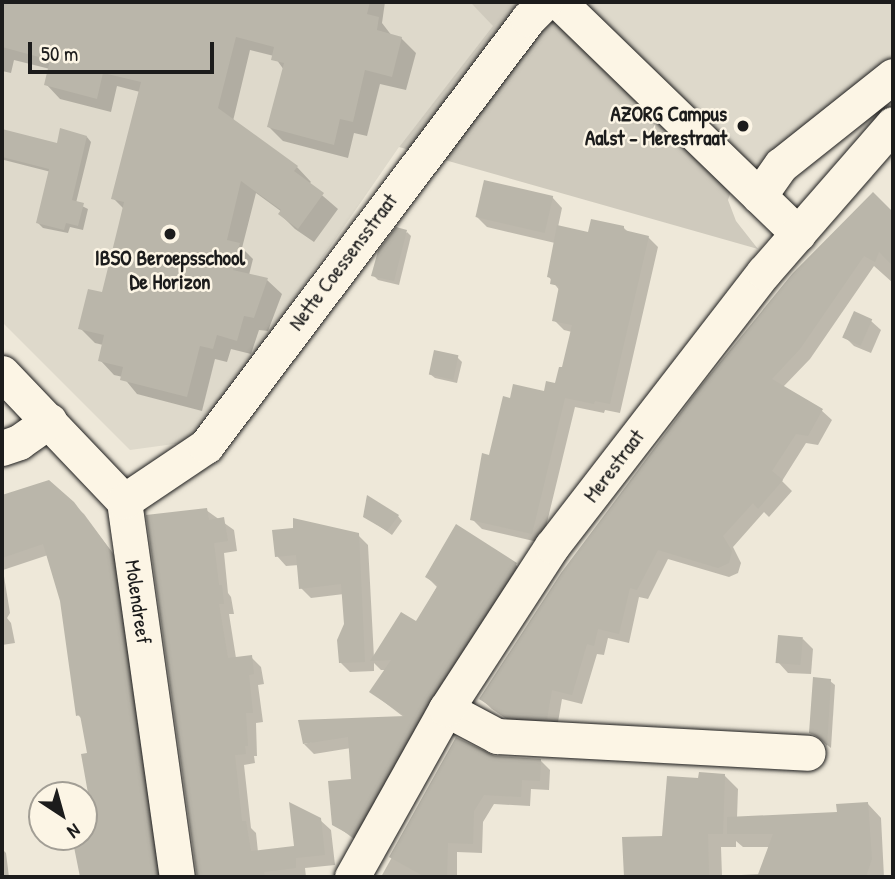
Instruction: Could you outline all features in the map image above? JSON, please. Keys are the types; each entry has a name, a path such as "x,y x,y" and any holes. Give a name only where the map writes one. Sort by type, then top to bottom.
{"street":[{"name":"Nette Coessensstraat","path":"124,500 206,446 511,41 545,2"},
{"path":"559,2 798,234"},
{"path":"759,196 781,165 893,76"},
{"name":"Merestraat","path":"352,877 446,709 552,546 764,272 893,124"},
{"path":"2,373 124,500"},
{"path":"2,447 19,442 49,421"},
{"name":"Molendreef","path":"124,500 177,877"},
{"path":"446,709 497,736 808,753"}],"shaded area":[{"name":"IBSO Beroepsschool De Horizon","path":"2,2 470,2 494,26 399,147 196,441 130,450 2,322"},
{"path":"470,2 548,2 733,185 728,200 736,221 758,249 399,147 493,26"},
{"name":"AZORG Campus Aalst - Merestraat","path":"548,2 893,2 893,66 733,185"}],"building":[{"path":"2,2 370,2 367,14 379,17 377,30 402,37 392,77 365,70 353,122 340,119 334,145 267,127 284,63 271,60 274,47 236,37 218,108 298,166 294,171 324,193 298,229 278,214 281,210 241,181 227,240 240,243 233,270 268,278 254,318 244,316 237,341 217,335 213,349 200,346 187,397 120,380 123,367 98,361 104,335 78,329 88,289 102,292 124,202 111,199 141,82 103,73 97,99 44,85 50,60 2,47"},
{"path":"60,128 87,136 72,200 84,203 78,226 66,223 64,230 36,223 49,169 2,157 2,129 57,143"},
{"path":"484,180 553,196 545,233 475,217"},
{"path":"873,192 893,212 893,266 879,252 875,262 864,256 800,349 772,379 823,409 808,436 796,434 772,471 783,480 758,509 753,503 723,536 732,551 729,563 718,568 658,550 637,590 630,588 619,634 598,629 594,646 587,644 572,695 552,690 547,719 506,716 479,699 561,573 700,387 792,274"},
{"path":"591,219 624,226 624,230 649,236 610,404 595,401 594,404 565,398 532,534 470,520 482,453 489,455 503,396 510,398 513,384 544,391 546,381 555,383 559,367 562,367 572,325 552,321 559,286 550,284 551,278 547,277 557,225 588,232"},
{"path":"396,227 407,230 394,281 371,276 378,251"},
{"path":"854,311 872,319 860,346 842,337"},
{"path":"434,350 458,355 453,380 429,374"},
{"path":"49,480 74,502 111,551 157,877 80,877 75,851 98,851 98,781 86,781 81,754 87,753 80,715 76,716 60,601 43,544 2,558 2,495"},
{"path":"367,495 399,515 387,531 363,517"},
{"path":"207,508 209,520 224,517 228,541 214,543 219,585 222,585 224,604 219,604 228,658 252,655 254,674 249,675 253,713 246,713 248,746 245,746 246,754 235,755 242,821 246,821 251,851 294,846 289,802 321,818 325,855 296,858 296,868 264,872 265,877 197,877 146,515"},
{"path":"293,518 359,533 365,662 339,663 337,640 344,624 341,584 299,589 296,555 275,557 272,530 293,528"},
{"path":"456,524 517,563 428,699 352,836 332,825 328,781 351,779 348,737 303,744 298,720 405,716 369,692 391,660 370,661 401,612 416,621 438,585 425,577"},
{"path":"778,635 803,637 800,665 776,663"},
{"path":"813,677 831,679 827,746 820,737 809,733"},
{"path":"456,737 495,756 541,759 540,781 522,780 521,797 484,795 474,811 473,844 448,843 447,877 425,877 389,857"},
{"path":"699,772 725,774 723,834 708,834 709,876 624,877 622,837 662,836 667,776 698,778"},
{"path":"868,802 872,859 866,877 757,877 773,834 727,834 727,817 837,812 836,804"}],"place":[{"name":"AZORG Campus Aalst - Merestraat","path":"743,126"},
{"name":"IBSO Beroepsschool De Horizon","path":"170,234"}]}
